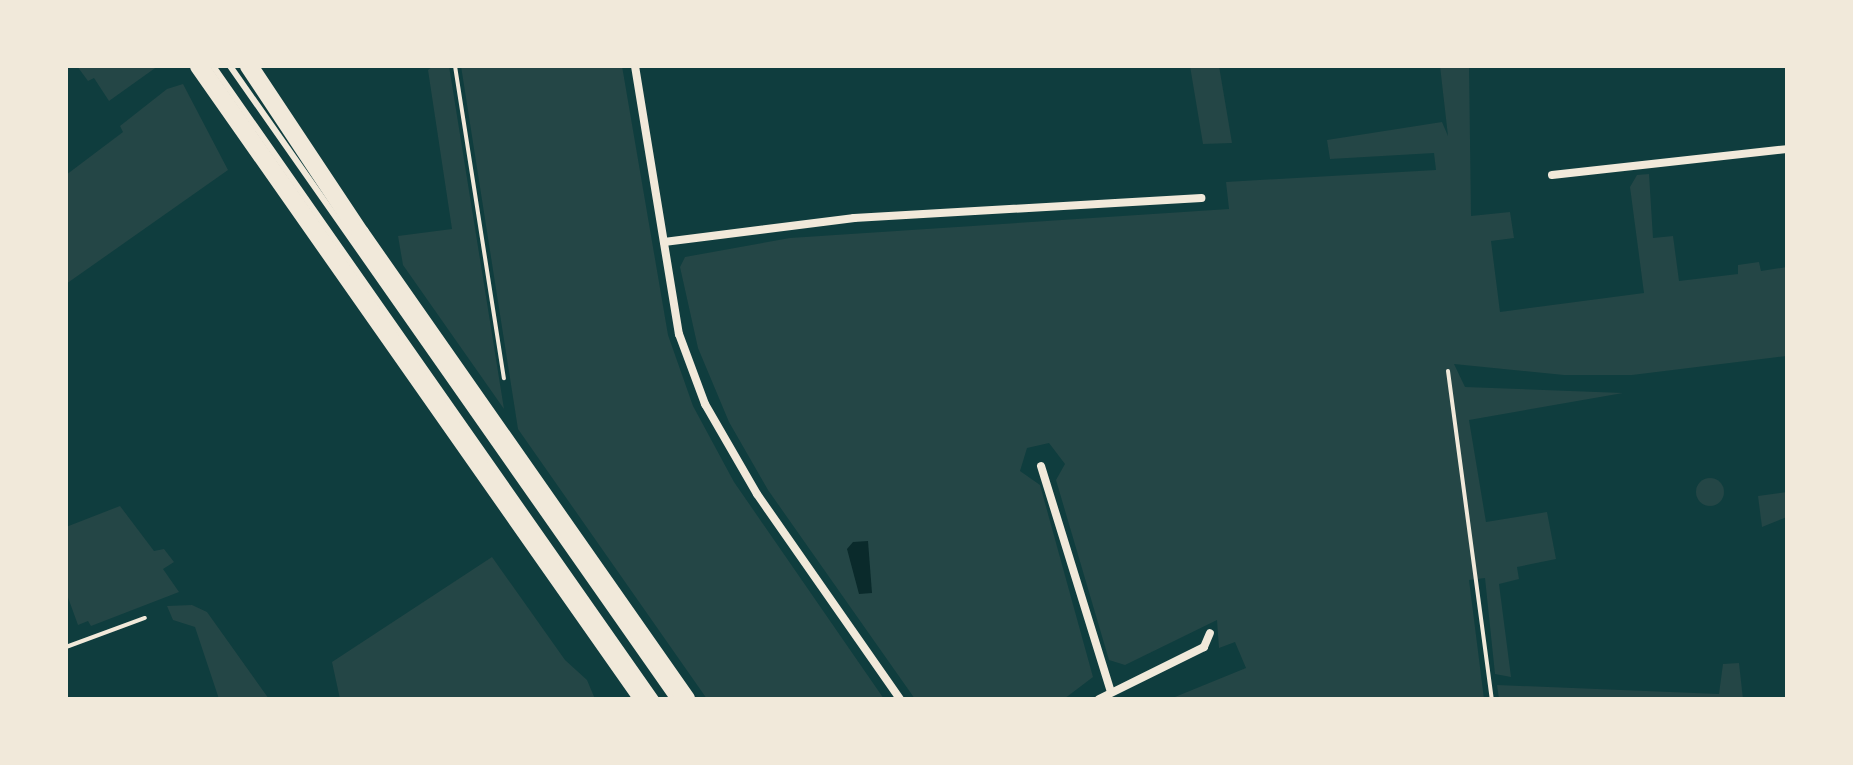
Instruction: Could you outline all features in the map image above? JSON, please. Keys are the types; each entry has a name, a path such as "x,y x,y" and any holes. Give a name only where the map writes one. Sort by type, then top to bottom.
{"main road":[{"path":"199,66 643,699"},
{"path":"249,66 360,233 686,699"}],"street":[{"path":"635,66 679,334 730,453 900,699"},
{"path":"1552,175 1787,149"},
{"path":"664,242 854,218 1201,198"},
{"path":"1041,466 1111,692"},
{"path":"1099,699 1204,647 1210,633"}],"lane":[{"path":"213,66 656,699"},
{"path":"230,66 673,699"}],"path":[{"path":"455,66 504,378"},
{"path":"1448,371 1492,699"},
{"path":"66,647 145,618"}],"shaded area":[{"path":"77,66 158,66 109,101 94,78 88,81"},
{"path":"433,66 449,66 504,409 403,265 398,236 452,229 428,70"},
{"path":"461,66 622,66 668,335 693,406 734,482 884,699 707,699 518,429"},
{"path":"1190,66 1219,66 1232,143 1203,144"},
{"path":"1440,66 1469,66 1471,216 1510,212 1514,238 1491,241 1500,312 1644,293 1630,187 1637,175 1649,174 1653,238 1673,236 1679,281 1738,274 1738,265 1759,262 1761,271 1787,267 1787,356 1632,375 1564,375 1454,364 1465,387 1623,393 1469,420 1486,522 1547,512 1556,559 1517,567 1519,579 1499,584 1511,677 1495,674 1485,578 1469,580 1484,699 1170,699 1246,668 1235,642 1219,648 1217,620 1125,665 1109,660 1056,480 1065,464 1049,443 1027,448 1020,471 1040,485 1093,677 1064,699 915,699 768,490 729,422 698,348 680,267 685,257 790,238 1229,209 1226,182 1436,170 1434,153 1330,159 1327,140 1442,122 1448,136"},
{"path":"183,84 228,170 66,284 66,175 123,132 120,126 167,89"},
{"path":"1710,478 1720,482 1724,492 1720,502 1710,506 1700,502 1696,492 1700,482"},
{"path":"1787,492 1787,517 1762,527 1758,496"},
{"path":"120,506 154,551 164,549 174,562 163,569 179,592 91,626 88,621 78,625 66,592 66,527"},
{"path":"868,541 872,593 859,594 847,549 853,542"},
{"path":"492,557 565,660 587,680 595,699 340,699 332,662"},
{"path":"192,605 207,612 269,699 219,699 195,627 173,620 167,606"},
{"path":"1739,663 1743,699 1499,699 1497,685 1719,694 1723,664"}]}
